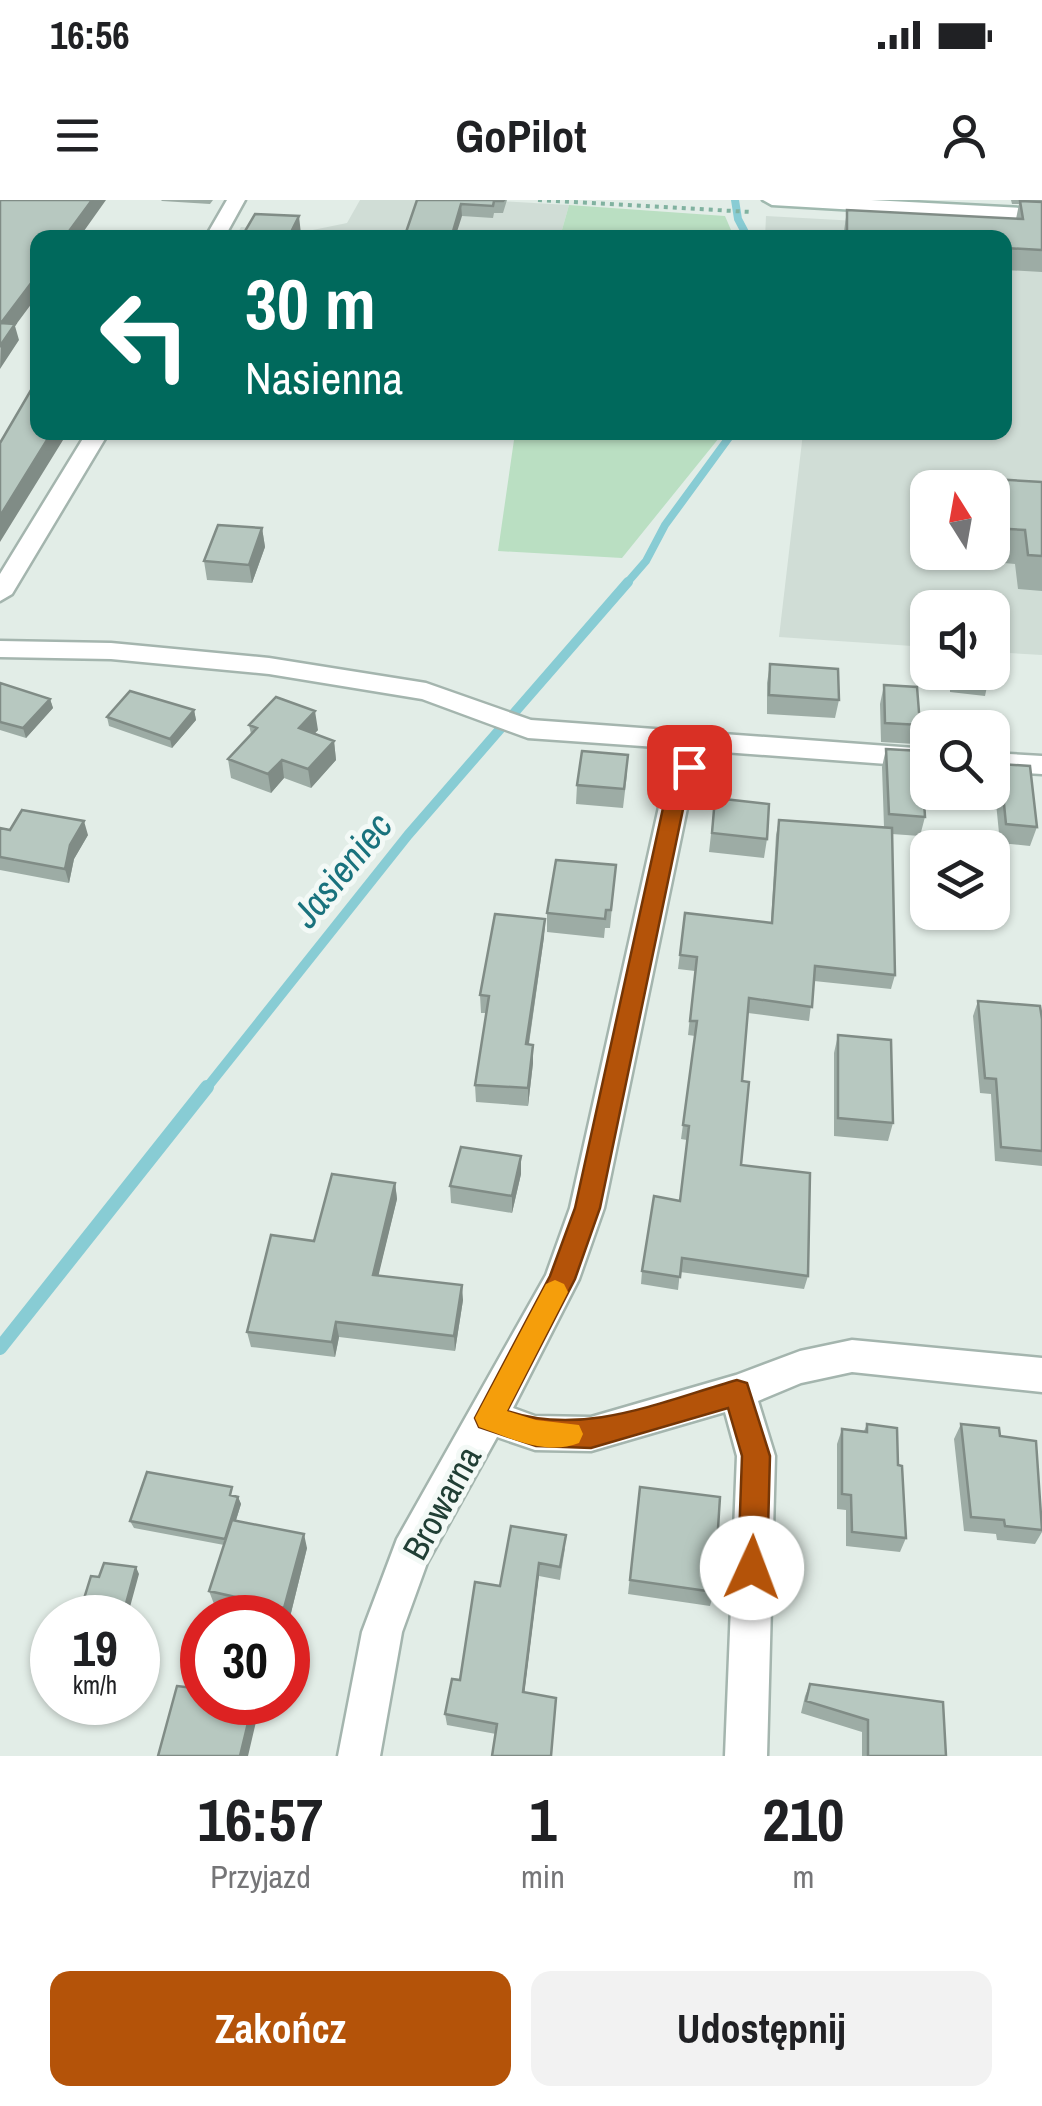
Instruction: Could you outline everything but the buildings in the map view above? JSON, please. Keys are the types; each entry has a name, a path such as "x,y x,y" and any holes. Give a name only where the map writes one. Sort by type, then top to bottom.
{"street":[{"path":"219,230 236,200"},
{"path":"772,200 1042,215"},
{"path":"0,594 93,440"},
{"path":"0,648 110,651 268,666 426,691 528,729 910,757"},
{"name":"Browarna","path":"359,1756 382,1632 411,1553 489,1418 562,1279 587,1208 677,790 702,744"},
{"path":"1010,763 1042,765"},
{"path":"489,1418 536,1433 591,1434 737,1392 800,1367 852,1356 1042,1375"},
{"path":"737,1392 756,1456 746,1756"}],"path":[{"path":"538,200 752,212"}],"shaded area":[{"path":"360,200 569,205 562,230 313,230 347,223"},
{"path":"766,216 1042,231 1042,655 1010,653 1010,590 910,590 910,646 779,637 802,440 1012,440 1012,230 765,230"}],"green space":[{"path":"569,205 725,216 731,230 562,230"},
{"path":"514,440 717,440 622,558 498,551"}],"waterway":[{"name":"Jasieniec","path":"735,200 744,230"},
{"name":"Jasieniec","path":"626,584 646,561 665,525 727,440"},
{"name":"Jasieniec","path":"205,1090 408,835 628,582"},
{"name":"Jasieniec","path":"0,1348 207,1087"}],"slow traffic":[{"path":"555,1292 489,1418 536,1433 569,1434"}],"route":[{"path":"689,767 677,790 587,1208 562,1279 489,1418 536,1433 591,1434 737,1392 756,1456 752,1568"}]}
